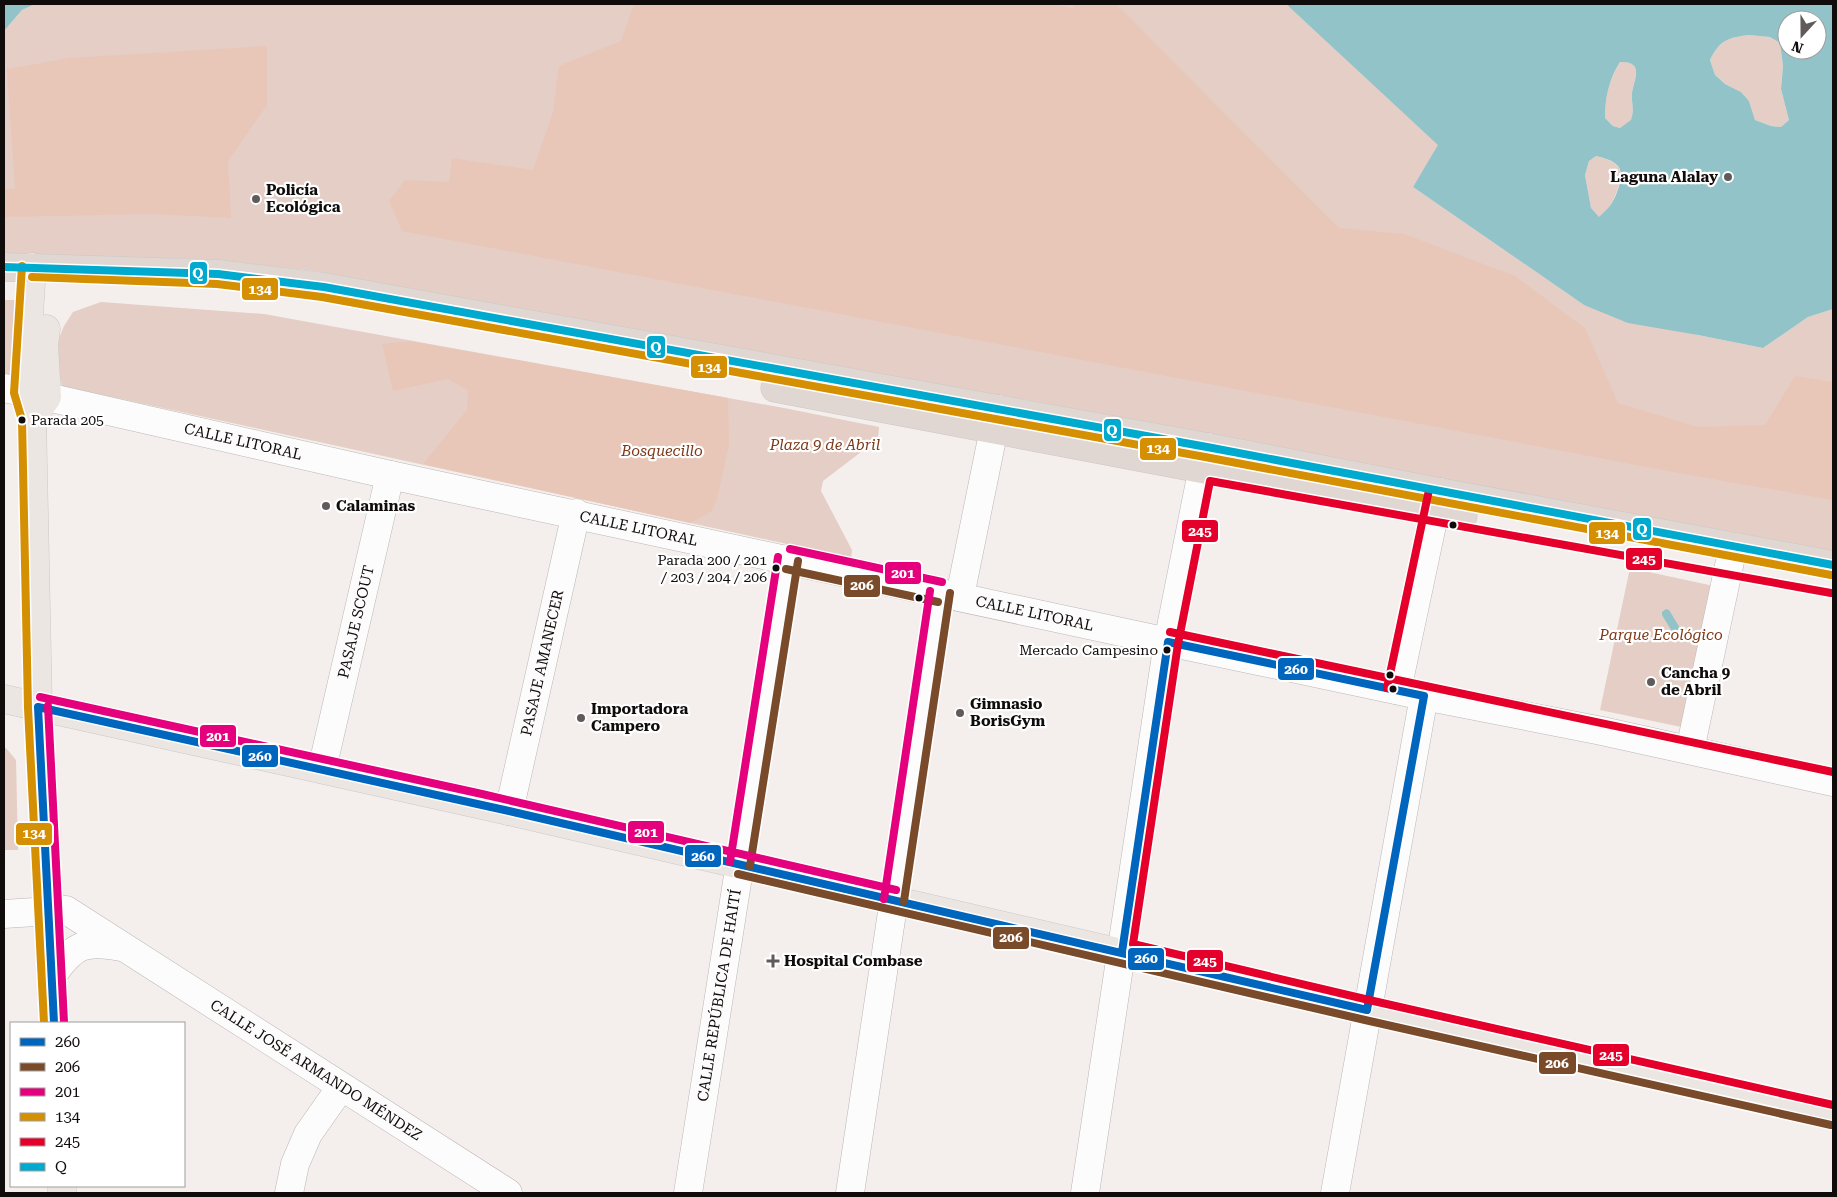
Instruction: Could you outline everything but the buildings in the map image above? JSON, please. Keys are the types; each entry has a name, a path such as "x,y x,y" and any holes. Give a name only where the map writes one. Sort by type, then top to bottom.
{"highway":[{"path":"4,267 41,276 213,291 304,302 996,419 1731,555 1833,565"},
{"path":"4,285 41,276"},
{"path":"1731,555 1833,583"}],"main road":[{"path":"41,276 27,399 38,707 54,1022"},
{"path":"4,699 509,811 1367,1010 1833,1115"}],"street":[{"name":"CALLE LITORAL","path":"27,399 576,513 1168,642 1690,750 1833,782"},
{"path":"850,1193 894,900 950,594 996,419"},
{"path":"1085,1193 1168,642 1204,458"},
{"name":"PASAJE SCOUT","path":"322,769 390,475"},
{"path":"1397,690 1437,502"},
{"name":"PASAJE AMANECER","path":"509,811 576,513"},
{"path":"1690,750 1731,555"},
{"name":"CALLE REPÚBLICA DE HAITÍ","path":"688,1193 788,559"},
{"path":"1335,1193 1424,696"},
{"name":"CALLE JOSÉ ARMANDO MÉNDEZ","path":"4,914 66,910 508,1193"},
{"name":"CALLE JOSÉ ARMANDO MÉNDEZ","path":"52,976 70,953 86,944 124,947"},
{"path":"289,1193 295,1164 308,1134 341,1087"}],"green space":[{"path":"35,4 1286,4 1439,145 1413,187 1584,305 1698,335 1763,348 1808,317 1833,309 1833,552 1347,464 1039,402 643,333 315,271 202,259 4,255 4,31 22,10"},
{"path":"634,4 1052,4 1073,8 1074,4 1116,4 1339,228 1404,234 1515,276 1585,328 1618,403 1697,427 1765,425 1795,376 1833,382 1833,500 1689,475 402,231 389,201 405,180 449,182 452,158 533,170 553,112 559,66 621,41"},
{"path":"1749,35 1770,37 1777,41 1777,60 1782,60 1783,66 1781,89 1789,120 1781,127 1771,126 1755,120 1749,101 1741,92 1725,84 1715,75 1710,60 1721,44 1735,37"},
{"path":"267,46 267,105 228,161 231,218 152,214 4,217 4,189 15,189 7,69 69,58"},
{"path":"1620,62 1633,64 1636,76 1632,93 1633,113 1631,121 1620,128 1613,126 1605,118 1608,89"},
{"path":"1596,156 1609,160 1618,166 1621,175 1613,201 1599,218 1591,208 1585,175 1589,161"},
{"path":"4,300 20,300 14,375 4,377"},
{"name":"Plaza 9 de Abril","path":"101,302 264,314 784,408 879,427 878,439 823,481 821,491 852,550 851,558 62,386 57,364 56,346 64,326 73,312"},
{"name":"Bosquecillo","path":"410,341 728,398 729,444 717,500 711,512 690,523 423,464 467,410 468,390 447,379 393,391 382,344"},
{"name":"Parque Ecológico","path":"1630,568 1714,586 1686,728 1600,710"},
{"path":"4,748 16,760 18,850 4,850"}],"water":[{"path":"4,4 35,4 22,10 4,31"},
{"name":"Laguna Alalay","path":"1286,4 1833,4 1833,309 1808,317 1763,348 1628,323 1584,305 1413,187 1438,145","holes":["1777,10 1827,10 1827,60 1782,60 1781,89 1789,120 1781,127 1771,126 1755,120 1749,101 1741,92 1725,84 1715,75 1710,60 1717,48 1725,41 1749,35 1770,37 1777,41","1620,62 1633,64 1636,72 1632,93 1633,112 1631,120 1620,128 1613,126 1605,118 1608,89","1596,156 1616,164 1621,172 1620,184 1615,196 1610,206 1599,217 1591,208 1585,175 1589,161"]},
{"path":"1666,609 1669,610 1680,628 1673,633 1662,615 1662,612"}],"transit line":[{"name":"134","path":"22,266 14,393 22,420 28,708 44,1022"},
{"name":"Q","path":"4,267 218,274 324,287 1207,447 1833,565"},
{"name":"134","path":"32,277 217,284 322,297 1205,457 1831,575"},
{"name":"245","path":"1831,593 1210,481 1178,644 1133,944 1369,1000 1833,1105"},
{"name":"245","path":"1387,688 1429,490"},
{"name":"201","path":"790,549 942,582"},
{"name":"201","path":"730,862 778,557"},
{"name":"206","path":"750,866 798,561"},
{"name":"206","path":"786,569 938,602"},
{"name":"201","path":"884,899 930,591"},
{"name":"206","path":"904,901 950,593"},
{"name":"245","path":"1170,632 1833,772"},
{"name":"260","path":"1168,642 1424,696"},
{"name":"260","path":"1122,952 1168,642"},
{"name":"260","path":"1367,1010 1424,696"},
{"name":"201","path":"40,697 482,794 896,890"},
{"name":"201","path":"48,706 64,1022"},
{"name":"260","path":"38,707 509,811 1367,1010"},
{"name":"260","path":"38,707 54,1022"},
{"name":"206","path":"738,874 1365,1020 1831,1125"}],"place":[{"name":"Laguna Alalay","path":"1728,177"},
{"name":"Policía Ecológica","path":"256,199"},
{"name":"Parada 205","path":"22,420"},
{"name":"Calaminas","path":"326,506"},
{"name":"Parada 200 / 201 / 203 / 204 / 206","path":"776,568"},
{"name":"Mercado Campesino","path":"1167,650"},
{"name":"Cancha 9 de Abril","path":"1651,682"},
{"name":"Gimnasio BorisGym","path":"960,713"},
{"name":"Importadora Campero","path":"581,718"},
{"name":"Hospital Combase","path":"773,961"}]}
